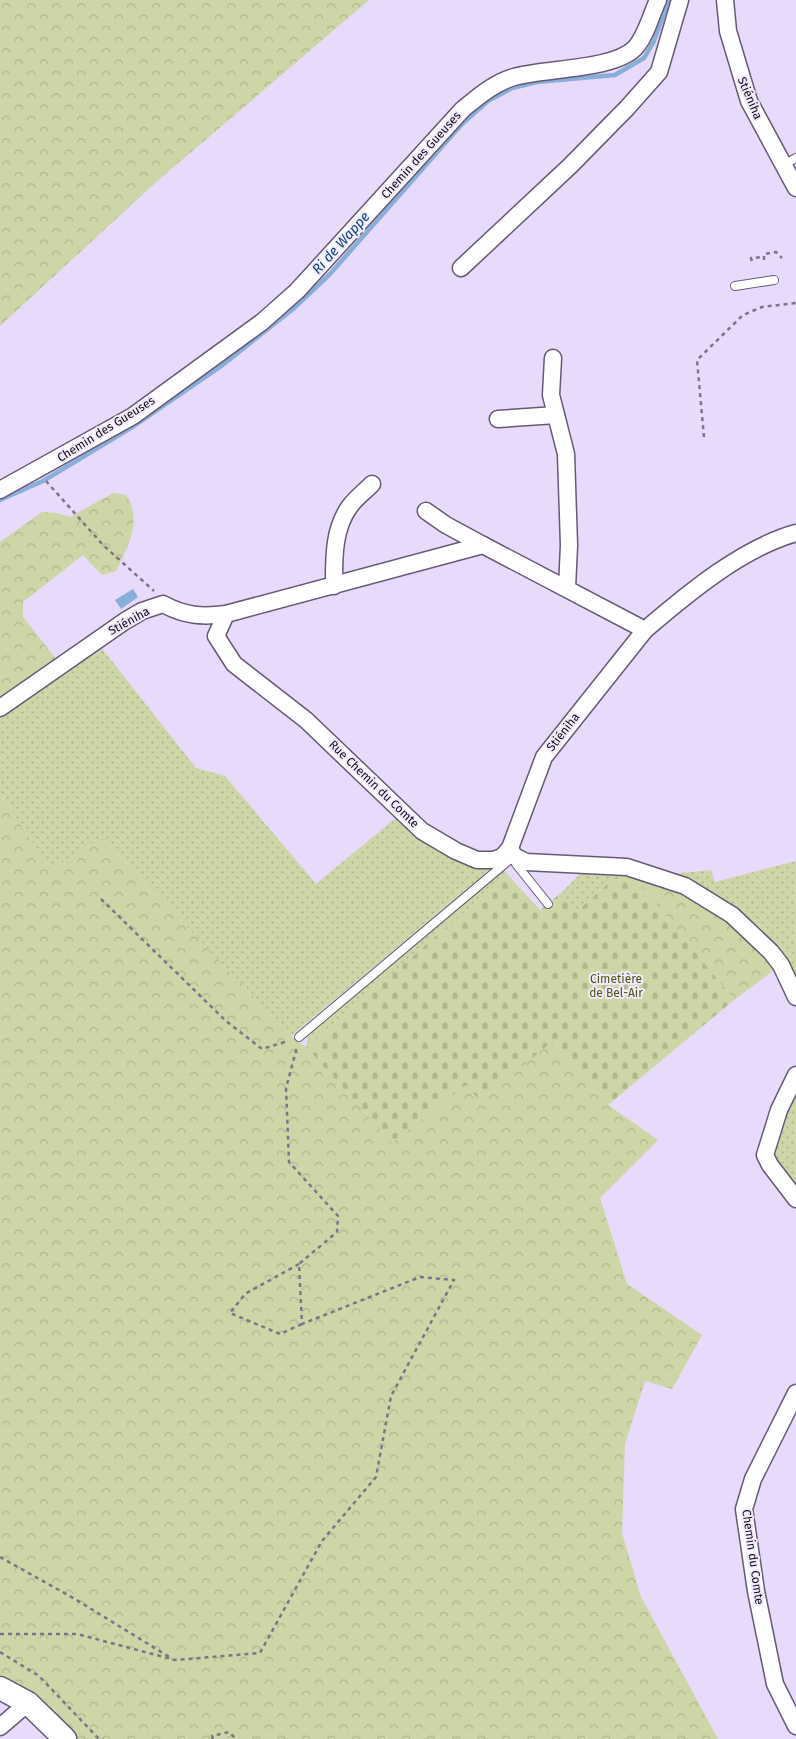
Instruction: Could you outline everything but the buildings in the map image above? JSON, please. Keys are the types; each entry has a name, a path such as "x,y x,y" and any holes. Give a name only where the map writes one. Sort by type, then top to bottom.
{"main road":[{"path":"0,1688 28,1704 65,1739"}],"street":[{"name":"Chemin des Gueuses","path":"0,490 133,416 262,322 297,291 463,109 494,85 535,72 595,65 620,58 635,48 644,33 658,0"},
{"path":"461,268 570,166 627,108 659,72 680,0"},
{"name":"Stiéniha","path":"726,0 728,31 747,94 789,161 796,188"},
{"path":"553,358 551,395 566,454 569,545 567,588"},
{"path":"498,419 556,415"},
{"path":"334,586 334,548 341,521 350,506 372,484"},
{"path":"426,511 446,526 644,630"},
{"name":"Stiéniha","path":"512,852 544,757 644,630 726,568 766,545 796,533"},
{"name":"Stiéniha","path":"0,708 142,611 163,604 177,612 199,617 226,614 482,545"},
{"name":"Rue Chemin du Comte","path":"226,614 216,636 234,664 306,720 422,831 456,851 477,860 498,859 512,852"},
{"path":"512,852 526,862 540,864 627,867 685,886 732,915 771,952 781,965 796,998"},
{"path":"796,1075 779,1110 765,1155 770,1165 796,1199"},
{"name":"Chemin du Comte","path":"796,1393 753,1479 744,1509 756,1591 775,1684 796,1726"},
{"path":"0,1727 28,1704"}],"lane":[{"path":"736,284 774,280"},
{"path":"299,1038 512,852 516,864 548,904"}],"path":[{"path":"752,261 751,258 764,258 766,252 774,251 782,258"},
{"path":"704,437 696,360 743,315 762,307 796,303"},
{"path":"47,482 103,545 158,595 163,604"},
{"path":"101,899 226,1021 262,1049 299,1038"},
{"path":"0,1634 77,1634 175,1660 260,1653 322,1541 376,1477 391,1396 454,1280 420,1277 280,1334 230,1313 245,1294 299,1264 337,1232 338,1216 289,1162 286,1088 299,1038"},
{"path":"299,1264 302,1324"},
{"path":"0,1557 76,1599 175,1660"},
{"path":"0,1652 39,1676 99,1739"},
{"path":"213,1739 212,1736 229,1732 236,1739"}],"green space":[{"path":"0,0 369,0 155,183 0,326"},
{"path":"113,493 126,495 133,515 132,534 116,571 102,575 83,555 23,602 23,617 61,665 0,708 0,542 42,512 70,517"},
{"path":"96,641 196,768 225,776 316,884 403,812 495,865 291,1036 101,837 50,871 0,792 0,708"},
{"path":"0,792 50,871 101,837 291,1036 306,1047 392,1142 467,1084 480,1100 554,1040 608,1105 658,1140 600,1198 627,1284 702,1335 672,1389 645,1381 625,1444 622,1533 641,1597 718,1739 65,1739 0,1690"},
{"path":"796,861 796,997 785,975 653,876 711,870 715,882"},
{"path":"589,865 627,867 577,911 562,892"},
{"path":"502,867 508,875 306,1047 310,1028"},
{"path":"627,867 685,886 781,965 734,1000"},
{"name":"Cimetière de Bel-Air","path":"627,867 734,1000 608,1105 553,1041 480,1101 466,1085 392,1142 306,1047 508,875 540,910 562,892 577,911"},
{"path":"796,1075 796,1199 770,1165"}],"water":[{"path":"133,589 138,597 121,609 115,600"}],"waterway":[{"name":"Ri de Wappe","path":"0,500 43,481 134,426 220,367 293,309 330,274 462,124 488,101 512,88 537,82 615,75 644,58 654,41 669,0"}]}
